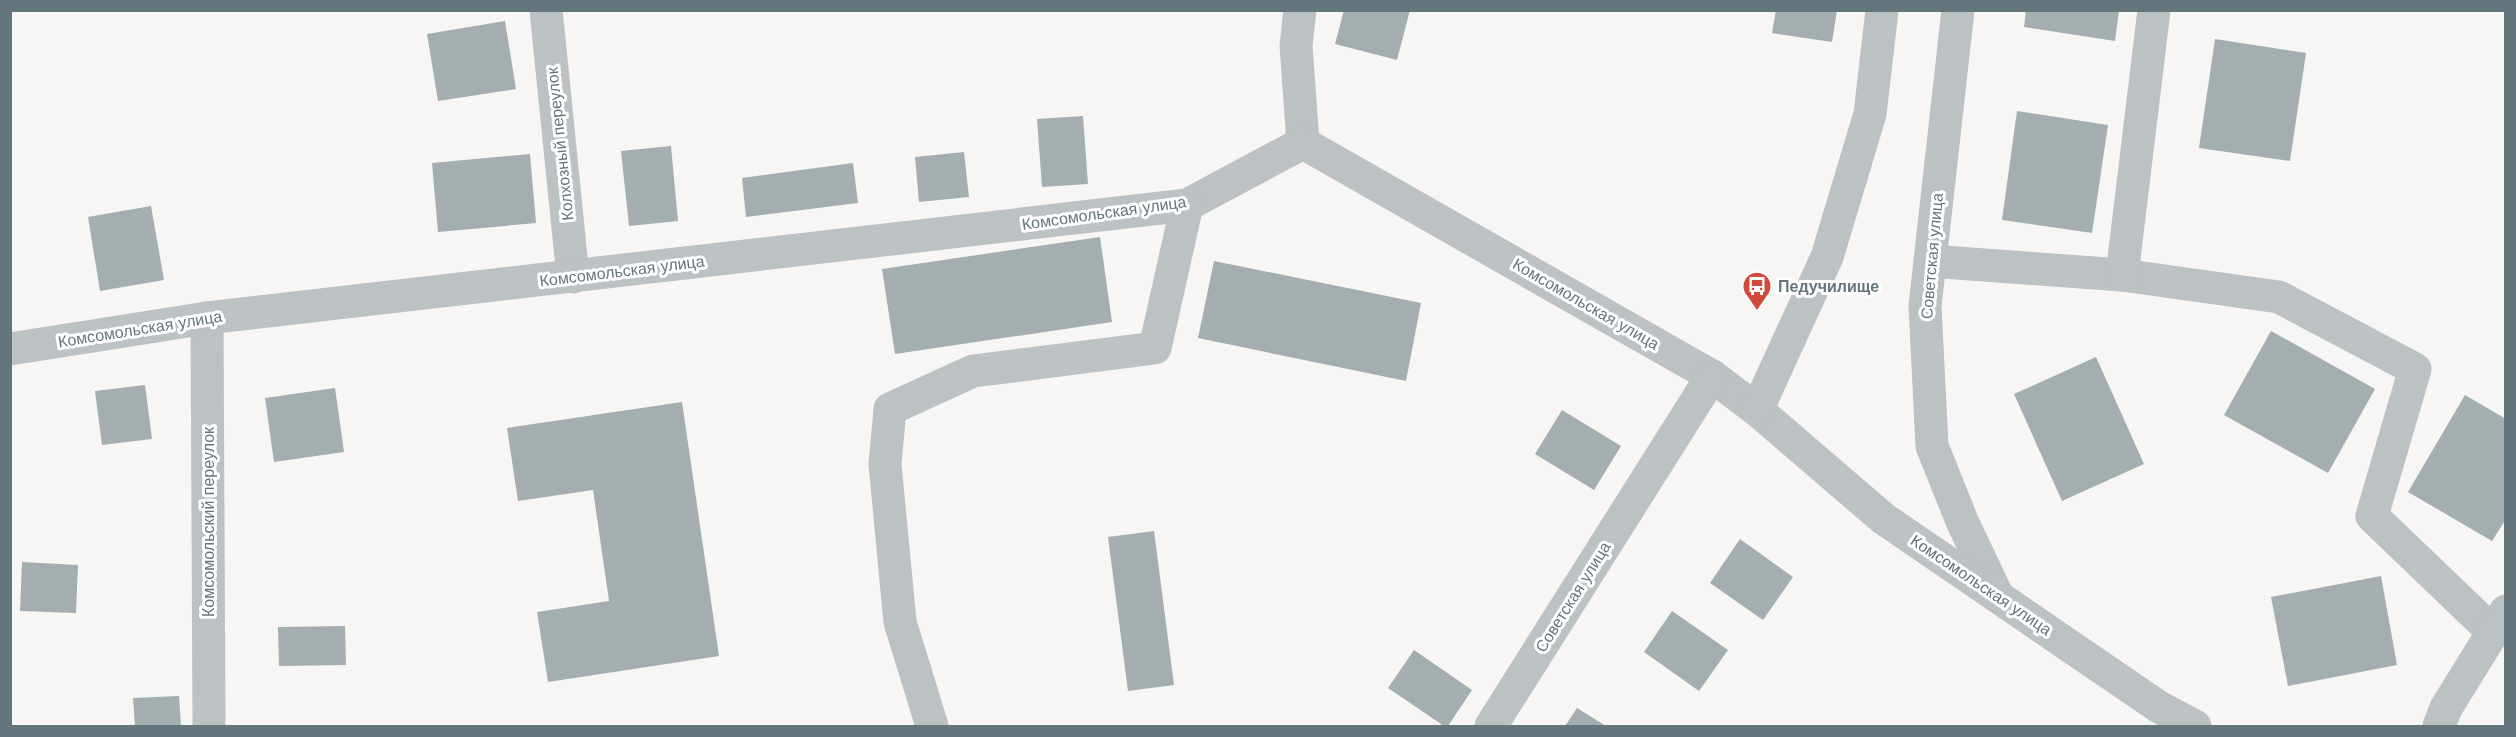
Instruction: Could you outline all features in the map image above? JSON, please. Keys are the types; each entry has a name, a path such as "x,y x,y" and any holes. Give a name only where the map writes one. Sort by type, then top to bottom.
{"street":[{"name":"Колхозный переулок","path":"546,10 573,277"},
{"path":"1300,10 1296,45 1303,143"},
{"path":"1757,410 1827,257 1870,114 1882,10"},
{"name":"Советская улица","path":"1958,10 1924,306 1932,446 1962,521 1998,597"},
{"path":"2122,275 2154,10"},
{"name":"Комсомольская улица","path":"10,349 207,318 1186,205 1303,143 1712,376 1757,410 1884,519 2159,707 2195,726"},
{"path":"932,726 900,622 885,464 890,408 973,372 1155,348 1186,205"},
{"path":"1930,261 2122,275 2279,297 2415,369 2372,516 2499,621 2446,708 2439,726"},
{"name":"Комсомольский переулок","path":"207,318 209,726"},
{"name":"Советская улица","path":"1491,726 1712,376"}],"building":[{"path":"1344,10 1410,10 1397,60 1335,44"},
{"path":"1776,10 1837,10 1832,42 1772,33"},
{"path":"2026,10 2119,10 2115,41 2024,27"},
{"path":"505,21 516,89 438,101 427,34"},
{"path":"2215,39 2306,53 2290,161 2199,148"},
{"path":"2017,111 2108,125 2092,233 2002,220"},
{"path":"1083,116 1088,184 1042,187 1037,119"},
{"path":"671,146 678,221 629,226 621,151"},
{"path":"964,152 969,197 919,202 915,157"},
{"path":"530,154 536,223 438,232 432,163"},
{"path":"853,163 858,203 746,217 742,178"},
{"path":"151,206 164,280 100,291 88,217"},
{"path":"1100,237 1112,322 895,354 882,269"},
{"path":"1214,261 1421,303 1406,381 1198,338"},
{"path":"2271,331 2375,389 2328,473 2224,415"},
{"path":"2096,357 2144,464 2062,501 2014,394"},
{"path":"145,385 152,439 102,445 95,391"},
{"path":"335,388 344,452 274,462 265,398"},
{"path":"2465,395 2506,419 2506,519 2492,541 2408,492"},
{"path":"682,402 719,656 548,682 537,612 609,601 593,490 518,501 507,428"},
{"path":"1562,410 1621,446 1594,490 1535,454"},
{"path":"1154,531 1174,685 1128,691 1108,537"},
{"path":"1740,539 1793,577 1763,620 1710,583"},
{"path":"22,562 78,565 76,613 20,611"},
{"path":"2381,576 2397,665 2288,686 2271,597"},
{"path":"1672,611 1728,650 1699,691 1644,652"},
{"path":"345,626 346,665 279,666 278,627"},
{"path":"1414,650 1472,690 1448,726 1444,726 1388,688"},
{"path":"179,696 181,726 135,726 133,698"},
{"path":"1577,708 1606,726 1565,726"}],"place":[{"name":"Педучилище","path":"1757,312"}]}
